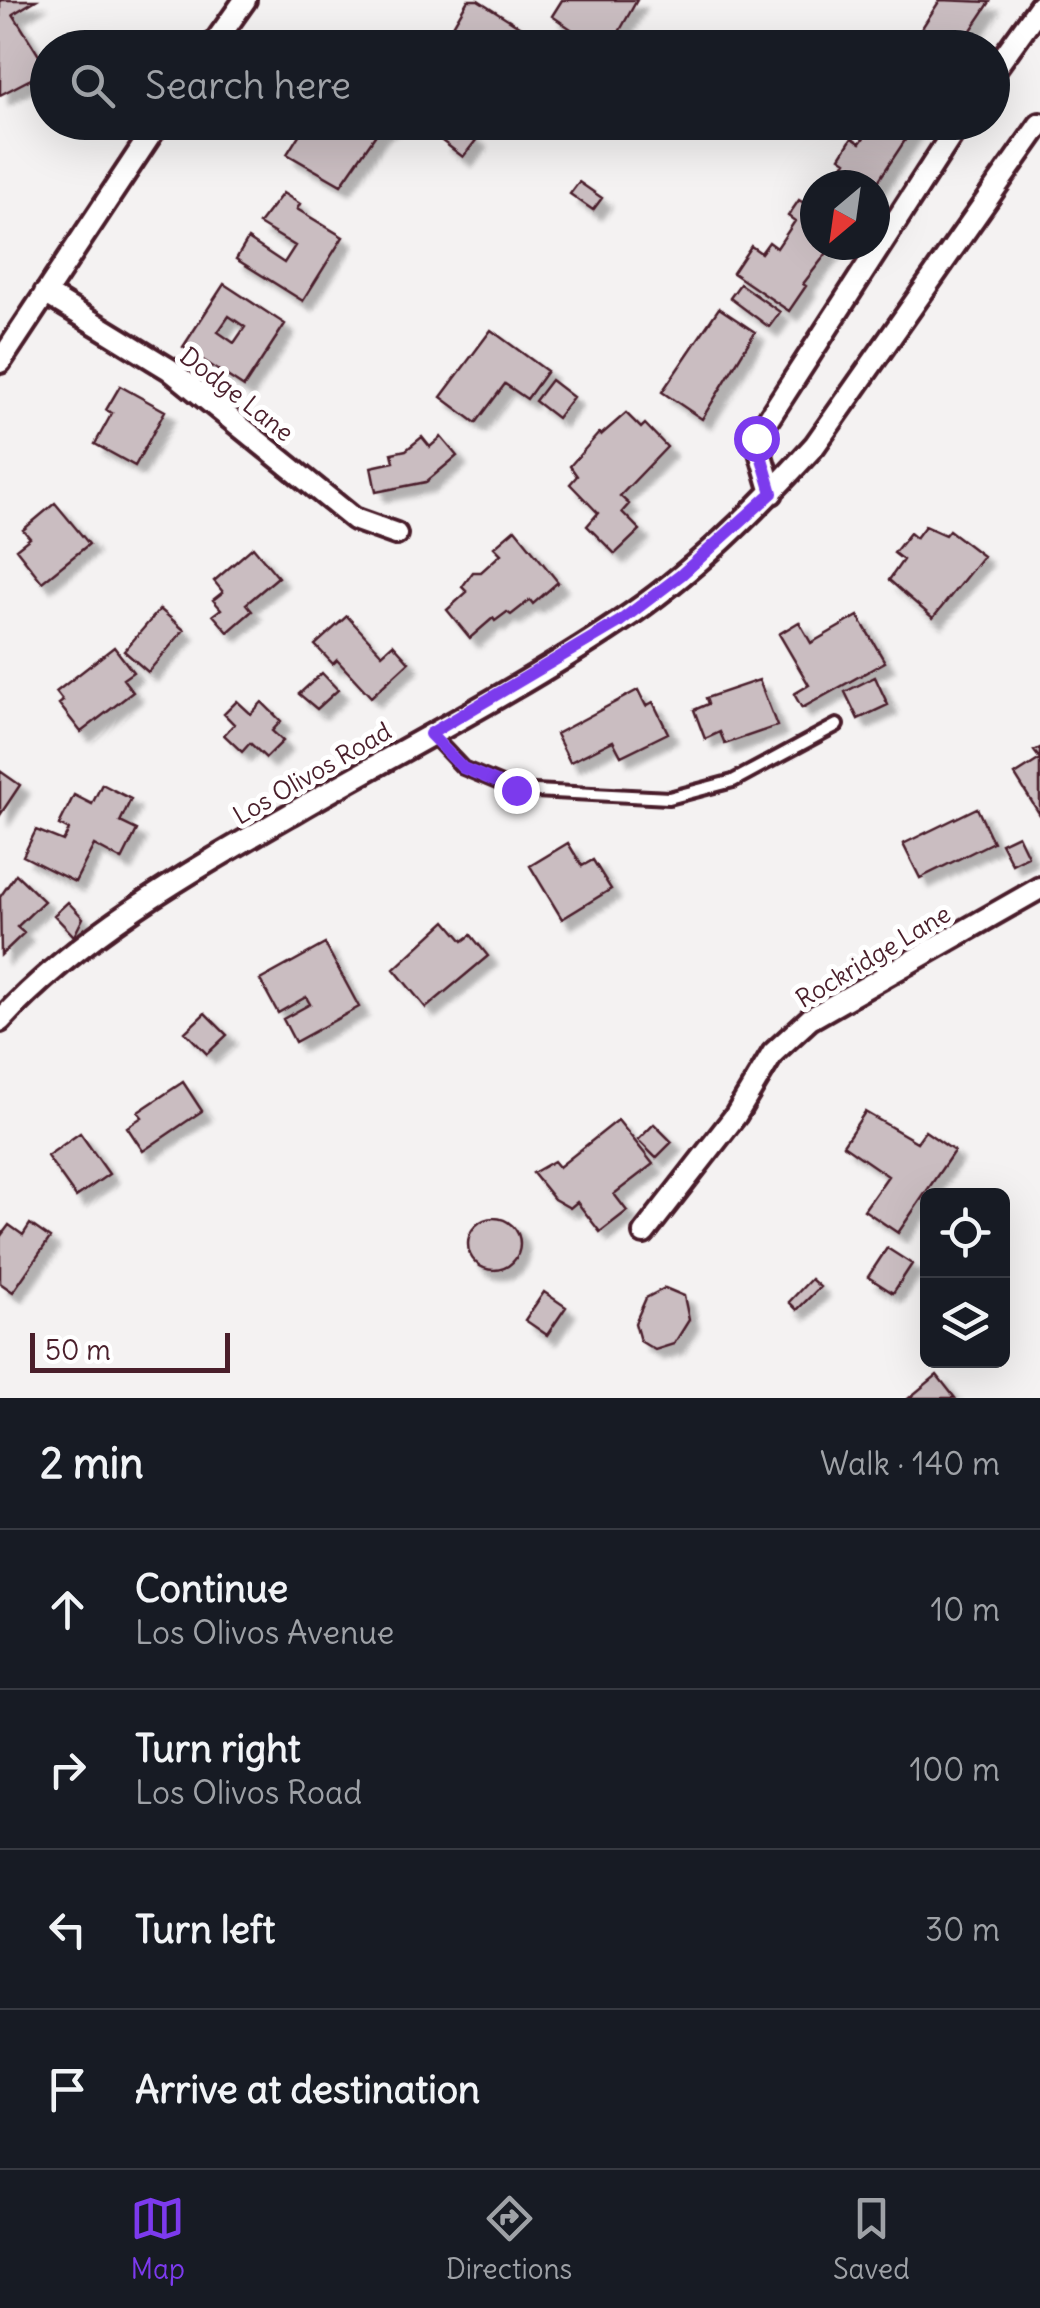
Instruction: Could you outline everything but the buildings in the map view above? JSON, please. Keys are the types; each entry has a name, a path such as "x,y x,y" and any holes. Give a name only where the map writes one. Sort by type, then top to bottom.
{"street":[{"path":"224,30 245,0"},
{"path":"1010,47 1040,6"},
{"name":"Los Olivos Road","path":"0,1022 25,994 127,915 216,857 619,622 681,575 772,493 815,446 1040,124"},
{"path":"0,362 148,140"},
{"path":"772,493 756,438 948,140"},
{"name":"Dodge Lane","path":"45,294 169,370 354,519 396,534"},
{"name":"Rockridge Lane","path":"644,1233 736,1115 774,1053 810,1019 1040,888"}],"lane":[{"path":"430,734 463,768 516,790 669,798 733,781 837,725"}],"route":[{"path":"516,790 463,768 430,734 619,622 681,575 772,493 756,438"}]}
